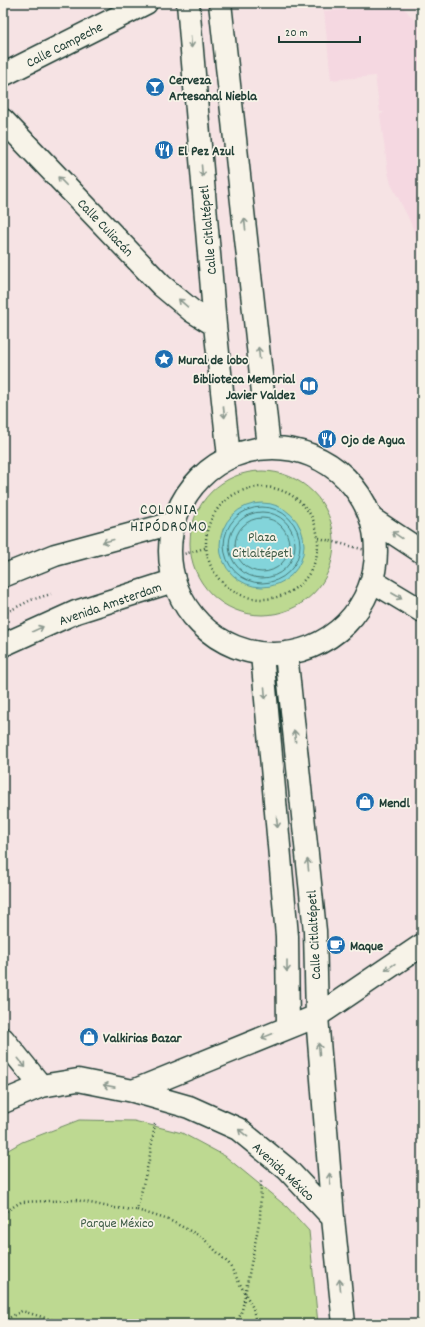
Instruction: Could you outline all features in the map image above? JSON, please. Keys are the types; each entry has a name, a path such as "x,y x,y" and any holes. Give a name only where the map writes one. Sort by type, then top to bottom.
{"street":[{"name":"Calle Campeche","path":"3,75 146,3"},
{"name":"Calle Citlaltépetl","path":"188,3 215,325 229,457"},
{"path":"220,3 269,447"},
{"name":"Calle Culiacán","path":"3,120 161,284 192,310 215,325"},
{"path":"269,447 302,451 333,466 356,489 372,519 377,552 372,581 360,608 340,630 315,645 286,653 262,654 232,647 206,631 186,608 173,581 169,558 173,523 185,496 204,474 229,457 258,448 269,447"},
{"path":"372,519 422,552"},
{"path":"3,576 55,555 173,523"},
{"name":"Avenida Amsterdam","path":"3,645 76,612 173,581"},
{"path":"372,581 422,611"},
{"name":"Calle Citlaltépetl","path":"286,653 315,931 316,1016 333,1218"},
{"name":"Calle Citlaltépetl","path":"262,654 287,936 288,1027"},
{"path":"287,936 315,931"},
{"path":"133,1091 316,1016 422,945"},
{"path":"3,1039 41,1086"},
{"name":"Avenida México","path":"3,1102 41,1086 78,1080 133,1091 189,1107 238,1129 287,1170 333,1218"},
{"path":"333,1218 344,1324"}],"path":[{"path":"258,487 280,489 299,500 313,517 319,538 317,560 306,580 288,594 267,600 245,597 225,587 212,569 205,548 208,526 219,507 236,493 258,487"},
{"path":"137,1210 149,1160 156,1121"},
{"path":"237,1324 242,1310 260,1218 261,1181"},
{"path":"3,1213 21,1202 76,1200 114,1208 137,1210 169,1220 202,1237 229,1264 252,1308 256,1324"},
{"path":"3,1320 22,1311 59,1322 60,1324"}],"shaded area":[{"path":"403,7 422,29 422,251 409,219 391,184 380,115 384,112 380,112 375,76 331,80 324,11"}],"green space":[{"name":"Plaza Citlaltépetl","path":"262,471 289,477 313,492 328,516 334,543 328,570 313,594 289,609 262,615 235,609 211,594 196,570 190,543 196,516 211,492 235,477"},
{"name":"Parque México","path":"79,1120 134,1121 182,1133 225,1156 287,1207 309,1231 318,1324 3,1324 3,1153 22,1142"}],"water":[{"path":"262,503 270,504 285,510 297,522 303,537 303,553 297,568 285,580 270,586 262,587 254,586 239,580 227,568 221,553 220,545 221,537 227,522 239,510 254,504"}],"place":[{"name":"Cerveza Artesanal Niebla","path":"155,87"},
{"name":"El Pez Azul","path":"164,150"},
{"name":"Mural de lobo","path":"164,359"},
{"name":"Biblioteca Memorial Javier Valdez","path":"309,386"},
{"name":"Ojo de Agua","path":"327,439"},
{"name":"Mendl","path":"365,802"},
{"name":"Maque","path":"336,945"},
{"name":"Valkirias Bazar","path":"89,1037"}],"district":[{"name":"COLONIA HIPÓDROMO","path":"169,518"}]}
